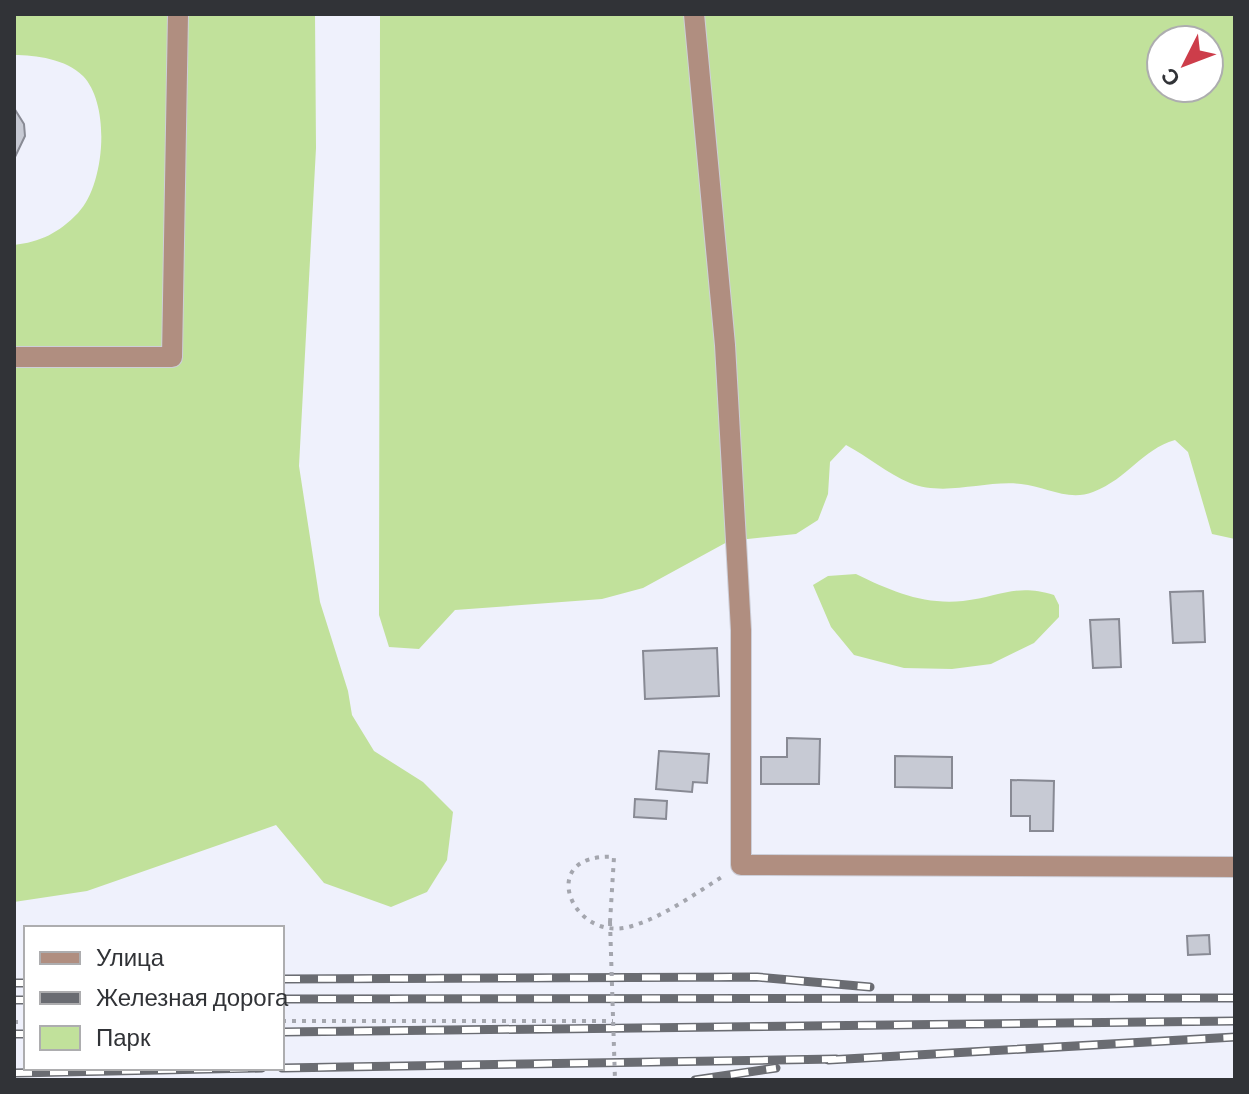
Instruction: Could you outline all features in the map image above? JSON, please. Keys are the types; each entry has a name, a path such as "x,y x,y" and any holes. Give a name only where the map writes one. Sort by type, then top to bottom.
{"street":[{"path":"14,357 172,357 178,14"},
{"path":"694,14 725,345 741,630 741,865 1235,867"}],"path":[{"path":"615,1080 613,1021 610,922 614,857 593,856 579,864 571,874 568,897 587,919 616,929 632,926 682,902 741,865"},
{"path":"284,1021 613,1021"}],"green space":[{"path":"14,14 315,14 316,148 299,466 320,602 348,691 352,715 374,751 423,782 453,812 447,860 427,892 391,907 324,883 276,825 87,891 14,902 14,245 49,235 78,213 94,184 99,165 101,125 92,89 76,70 41,57 14,55"},
{"path":"380,14 1235,14 1235,539 1212,534 1188,452 1175,440 1153,450 1105,486 1084,495 1007,483 923,487 902,479 846,445 830,462 828,494 818,520 796,534 729,541 643,588 602,599 455,610 419,649 389,647 379,615"},
{"path":"856,574 895,591 934,601 963,601 1029,590 1040,592 1054,595 1059,605 1059,617 1034,643 991,664 952,669 904,668 854,655 831,627 813,585 828,576"}],"building":[{"path":"14,108 24,124 25,136 14,159"},
{"path":"1203,591 1205,642 1173,643 1170,592"},
{"path":"1119,619 1121,667 1093,668 1090,620"},
{"path":"717,648 719,696 645,699 643,651"},
{"path":"787,738 820,739 819,784 761,784 761,757 787,757"},
{"path":"659,751 709,754 707,783 693,782 692,792 656,789"},
{"path":"895,756 952,757 952,788 895,787"},
{"path":"1011,780 1054,781 1053,831 1030,831 1030,816 1011,816"},
{"path":"635,799 667,801 666,819 634,817"},
{"path":"1209,935 1210,954 1188,955 1187,936"}],"railway":[{"path":"284,979 757,977 870,987"},
{"path":"14,983 24,983"},
{"path":"284,999 1235,998"},
{"path":"14,1000 24,1000"},
{"path":"284,1032 1235,1021"},
{"path":"14,1034 24,1034"},
{"path":"828,1060 1235,1037"},
{"path":"284,1068 836,1059"},
{"path":"695,1080 776,1068"},
{"path":"14,1073 163,1070"}]}
